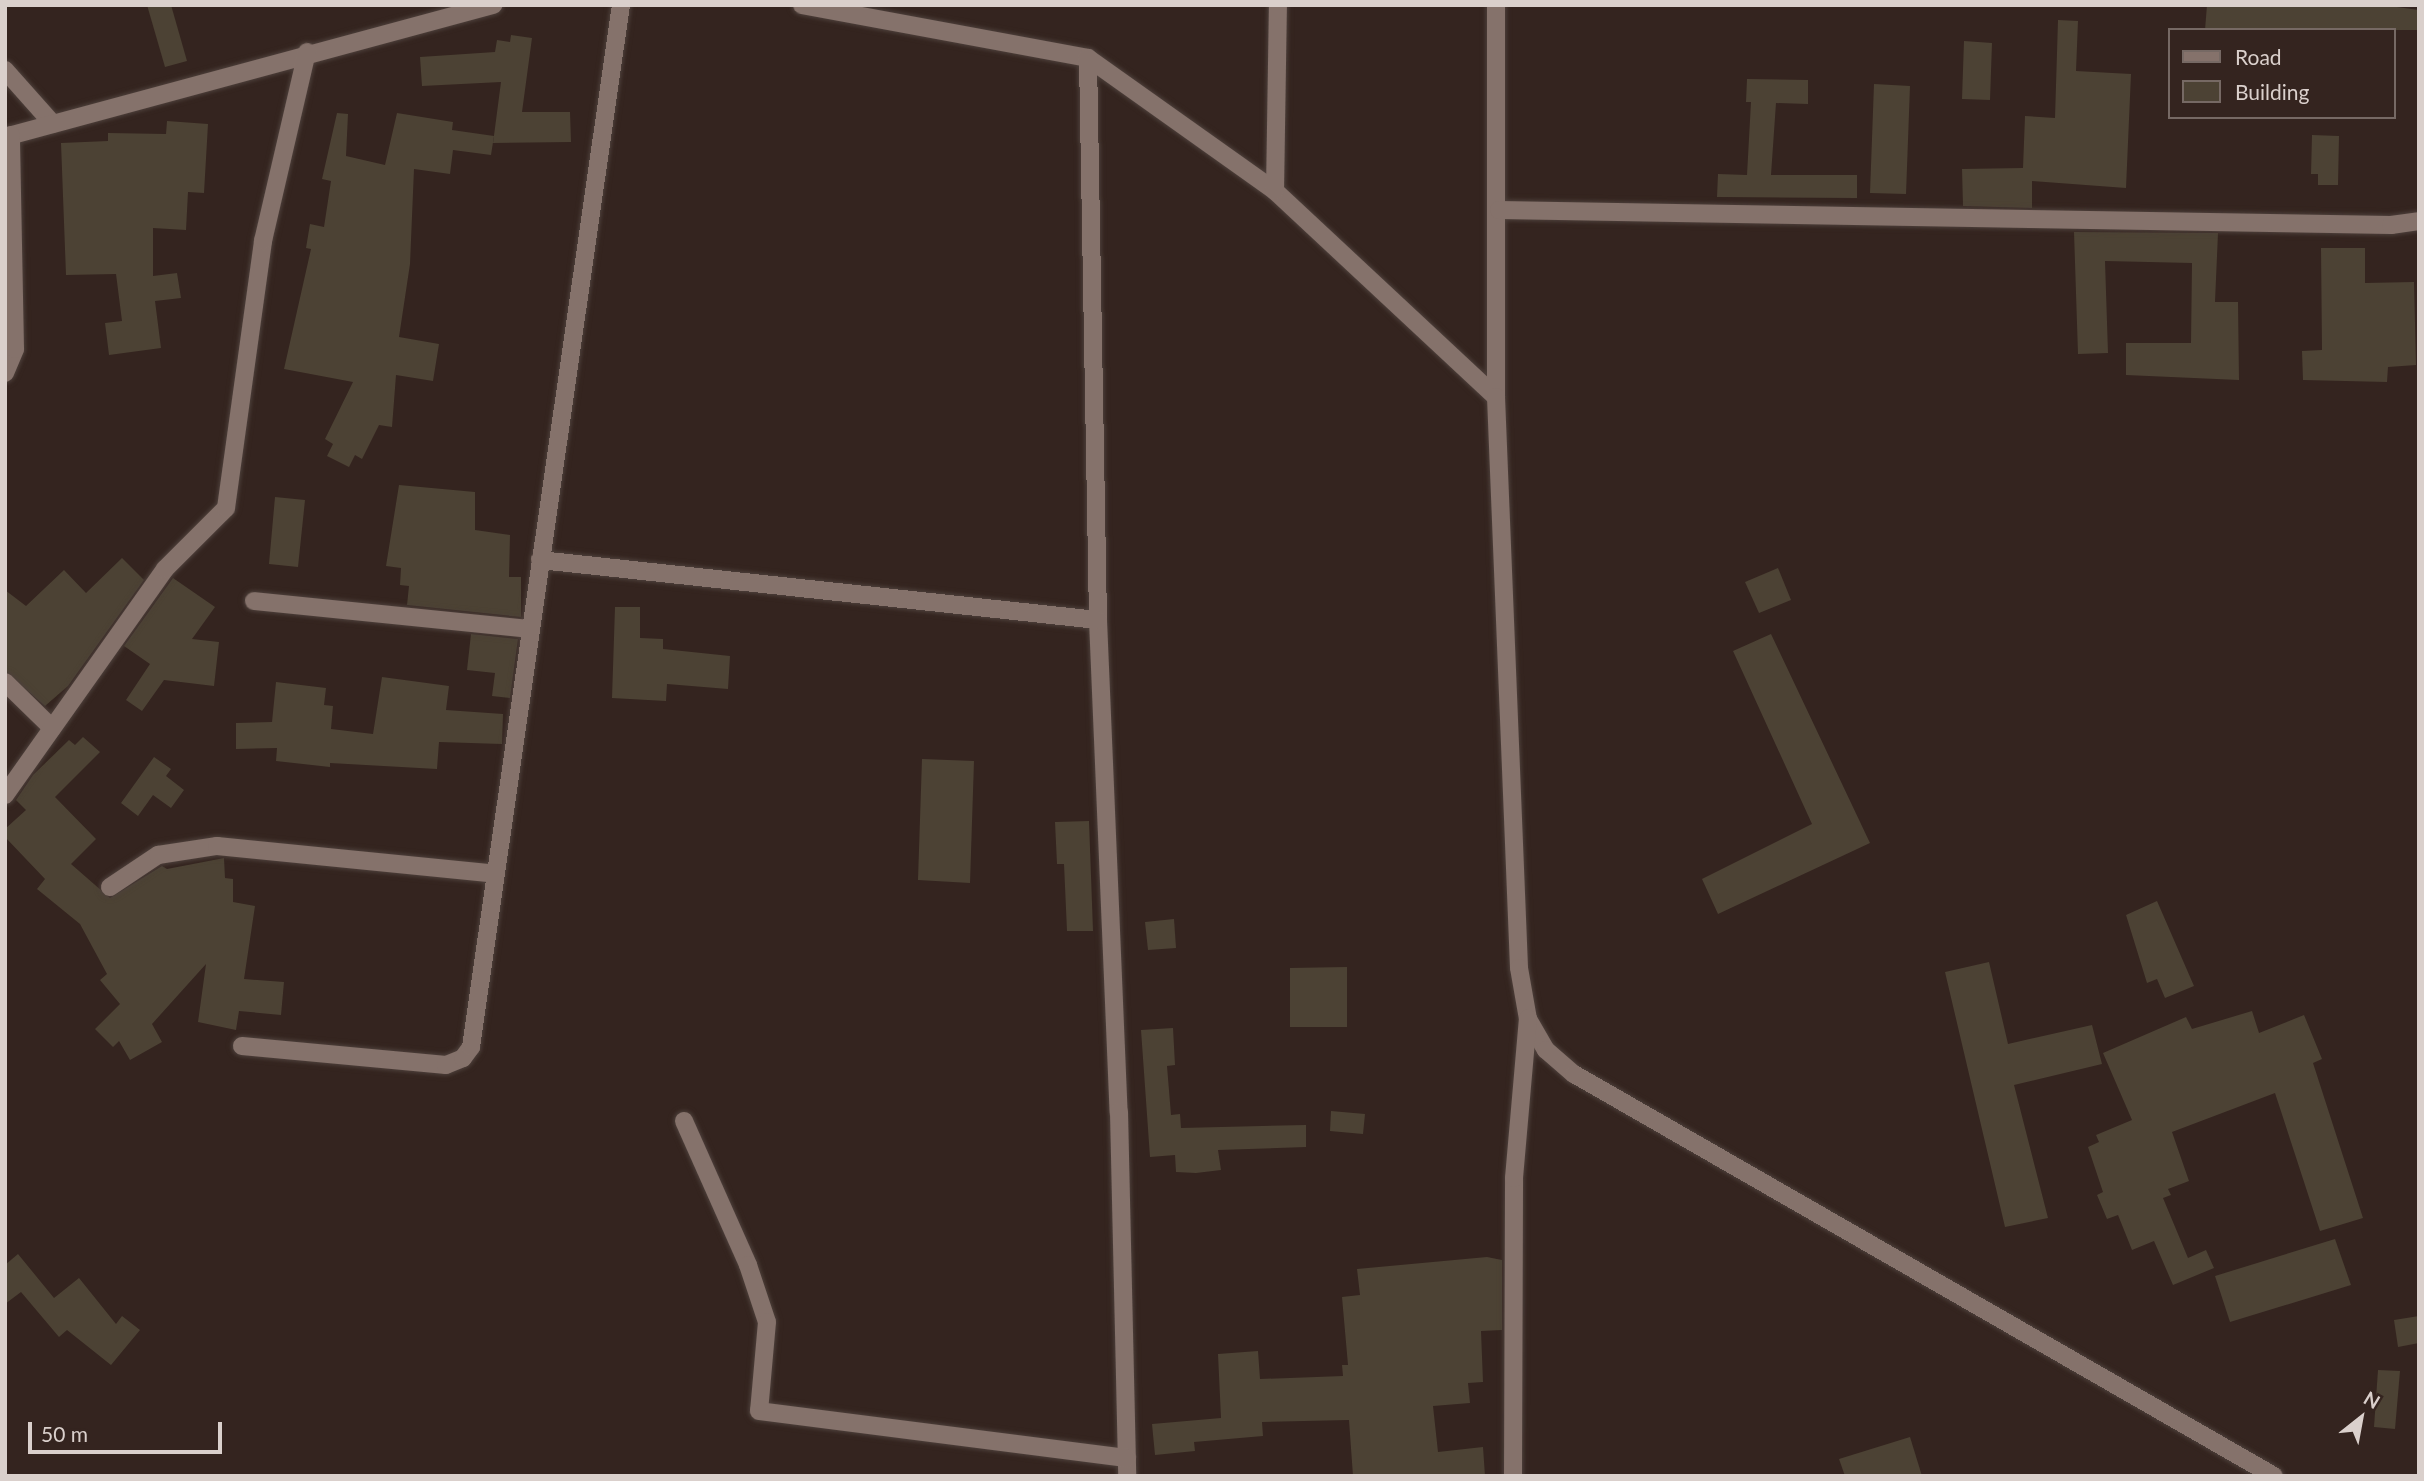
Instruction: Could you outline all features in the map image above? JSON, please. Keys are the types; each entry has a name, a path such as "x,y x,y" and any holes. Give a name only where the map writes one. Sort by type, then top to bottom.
{"street":[{"path":"5,373 15,349 8,136 307,52 493,5"},
{"path":"242,1046 446,1065 463,1058 475,1033 530,629 621,5"},
{"path":"802,5 1088,58 1275,191 1496,397"},
{"path":"1275,191 1279,5"},
{"path":"1496,5 1499,210 1496,397 1519,968 1528,1019 1514,1178 1513,1476"},
{"path":"5,795 165,569 226,509 263,241 307,52"},
{"path":"684,1121 748,1265 767,1322 759,1411 1127,1467 1119,1112 1098,620 1088,58"},
{"path":"5,71 53,124"},
{"path":"1499,210 2391,225 2419,220"},
{"path":"540,560 1098,620"},
{"path":"254,601 530,629"},
{"path":"5,682 52,728"},
{"path":"110,887 158,855 217,846 496,874"},
{"path":"1528,1019 1546,1050 1574,1074 2274,1476"}],"building":[{"path":"147,5 171,5 187,61 165,67"},
{"path":"2207,5 2382,5 2419,10 2419,30 2205,28"},
{"path":"2058,20 2078,21 2076,71 2131,74 2126,188 2032,181 2032,208 1963,206 1962,169 2023,168 2025,116 2055,118"},
{"path":"511,35 532,38 522,112 570,112 571,142 493,143 501,82 422,86 420,57 495,52 497,40 510,42"},
{"path":"1964,41 1992,43 1990,100 1962,99"},
{"path":"1747,79 1808,80 1808,104 1776,103 1771,175 1857,175 1857,198 1717,197 1718,174 1747,175 1751,102 1746,102"},
{"path":"1874,84 1910,86 1906,194 1870,193"},
{"path":"337,113 348,114 346,156 385,165 397,113 453,122 452,130 494,136 491,155 453,150 450,174 414,169 410,264 399,337 439,344 433,381 396,375 392,427 379,425 362,459 355,455 349,467 327,456 333,444 325,439 353,382 284,369 311,249 306,248 310,224 324,227 331,181 322,179"},
{"path":"167,121 208,124 204,193 188,192 186,230 153,228 153,276 177,273 181,298 155,301 161,348 109,355 105,323 122,321 116,274 66,275 61,143 108,141 108,133 166,134"},
{"path":"2312,135 2339,136 2338,185 2318,185 2318,174 2311,174"},
{"path":"2074,232 2218,233 2215,302 2238,302 2239,380 2126,375 2126,343 2191,343 2192,263 2105,261 2108,353 2078,354"},
{"path":"2321,248 2365,248 2365,283 2414,282 2416,365 2388,367 2387,382 2303,380 2302,351 2322,350"},
{"path":"399,485 475,492 475,530 510,535 509,577 521,577 521,617 407,605 409,586 400,585 401,568 386,566"},
{"path":"275,497 305,500 298,567 269,564"},
{"path":"122,558 144,580 68,686 45,706 5,671 5,590 26,606 64,570 86,593"},
{"path":"1778,568 1791,600 1759,613 1745,582"},
{"path":"173,578 215,607 192,639 219,642 214,686 164,680 142,711 126,700 150,664 124,646"},
{"path":"615,607 640,607 640,638 663,639 663,649 730,656 728,689 667,684 666,701 612,698"},
{"path":"471,634 518,639 510,698 492,696 495,673 467,670"},
{"path":"1771,634 1870,843 1718,914 1702,879 1812,824 1733,651"},
{"path":"382,677 449,686 446,710 503,714 502,744 439,742 437,769 330,763 330,767 276,761 277,748 236,749 236,723 272,722 276,682 326,688 324,705 333,706 331,729 373,734"},
{"path":"83,737 100,752 55,797 96,839 71,864 110,898 162,866 167,869 224,858 225,878 233,879 233,902 255,906 244,979 284,982 281,1015 239,1011 236,1030 198,1022 206,964 152,1024 162,1042 130,1060 119,1041 113,1047 95,1029 120,1004 100,980 107,974 80,924 37,889 45,879 5,837 5,829 26,810 16,800 33,775 69,740 75,745"},
{"path":"154,757 171,769 166,776 184,790 171,808 153,795 138,816 121,803"},
{"path":"922,759 974,761 970,883 918,880"},
{"path":"1089,821 1093,931 1067,931 1064,864 1057,864 1055,822"},
{"path":"2157,901 2194,986 2165,998 2157,979 2147,983 2126,915"},
{"path":"1174,919 1176,948 1148,950 1145,922"},
{"path":"1989,962 2008,1044 2092,1025 2102,1064 2014,1085 2048,1218 2005,1227 1945,972"},
{"path":"1347,967 1347,1027 1290,1027 1290,968"},
{"path":"2252,1011 2259,1033 2304,1015 2322,1059 2313,1063 2363,1218 2320,1231 2275,1093 2172,1132 2189,1181 2168,1189 2171,1195 2163,1198 2188,1258 2206,1250 2214,1268 2173,1285 2154,1241 2132,1250 2118,1215 2107,1219 2097,1195 2103,1192 2088,1147 2099,1142 2096,1135 2132,1120 2103,1053 2186,1017 2192,1029"},
{"path":"1173,1028 1175,1065 1167,1066 1171,1115 1180,1114 1181,1128 1306,1125 1306,1147 1218,1150 1221,1170 1196,1173 1176,1172 1175,1155 1150,1157 1141,1030"},
{"path":"1331,1111 1365,1114 1363,1134 1330,1131"},
{"path":"2335,1239 2351,1285 2230,1322 2215,1276"},
{"path":"18,1254 54,1298 79,1278 116,1324 122,1316 140,1330 111,1365 67,1330 59,1337 21,1292 5,1304 5,1265"},
{"path":"1487,1257 1502,1260 1502,1330 1481,1331 1483,1382 1468,1383 1470,1403 1433,1406 1438,1452 1483,1447 1485,1476 1353,1476 1349,1420 1262,1422 1263,1436 1194,1442 1195,1451 1155,1455 1152,1424 1221,1418 1218,1354 1258,1351 1260,1379 1343,1376 1342,1365 1348,1365 1342,1297 1360,1295 1357,1269"},
{"path":"2419,1316 2419,1343 2398,1347 2394,1320"},
{"path":"2378,1370 2400,1371 2395,1429 2374,1427"},
{"path":"1910,1437 1922,1476 1845,1476 1839,1459"}]}
